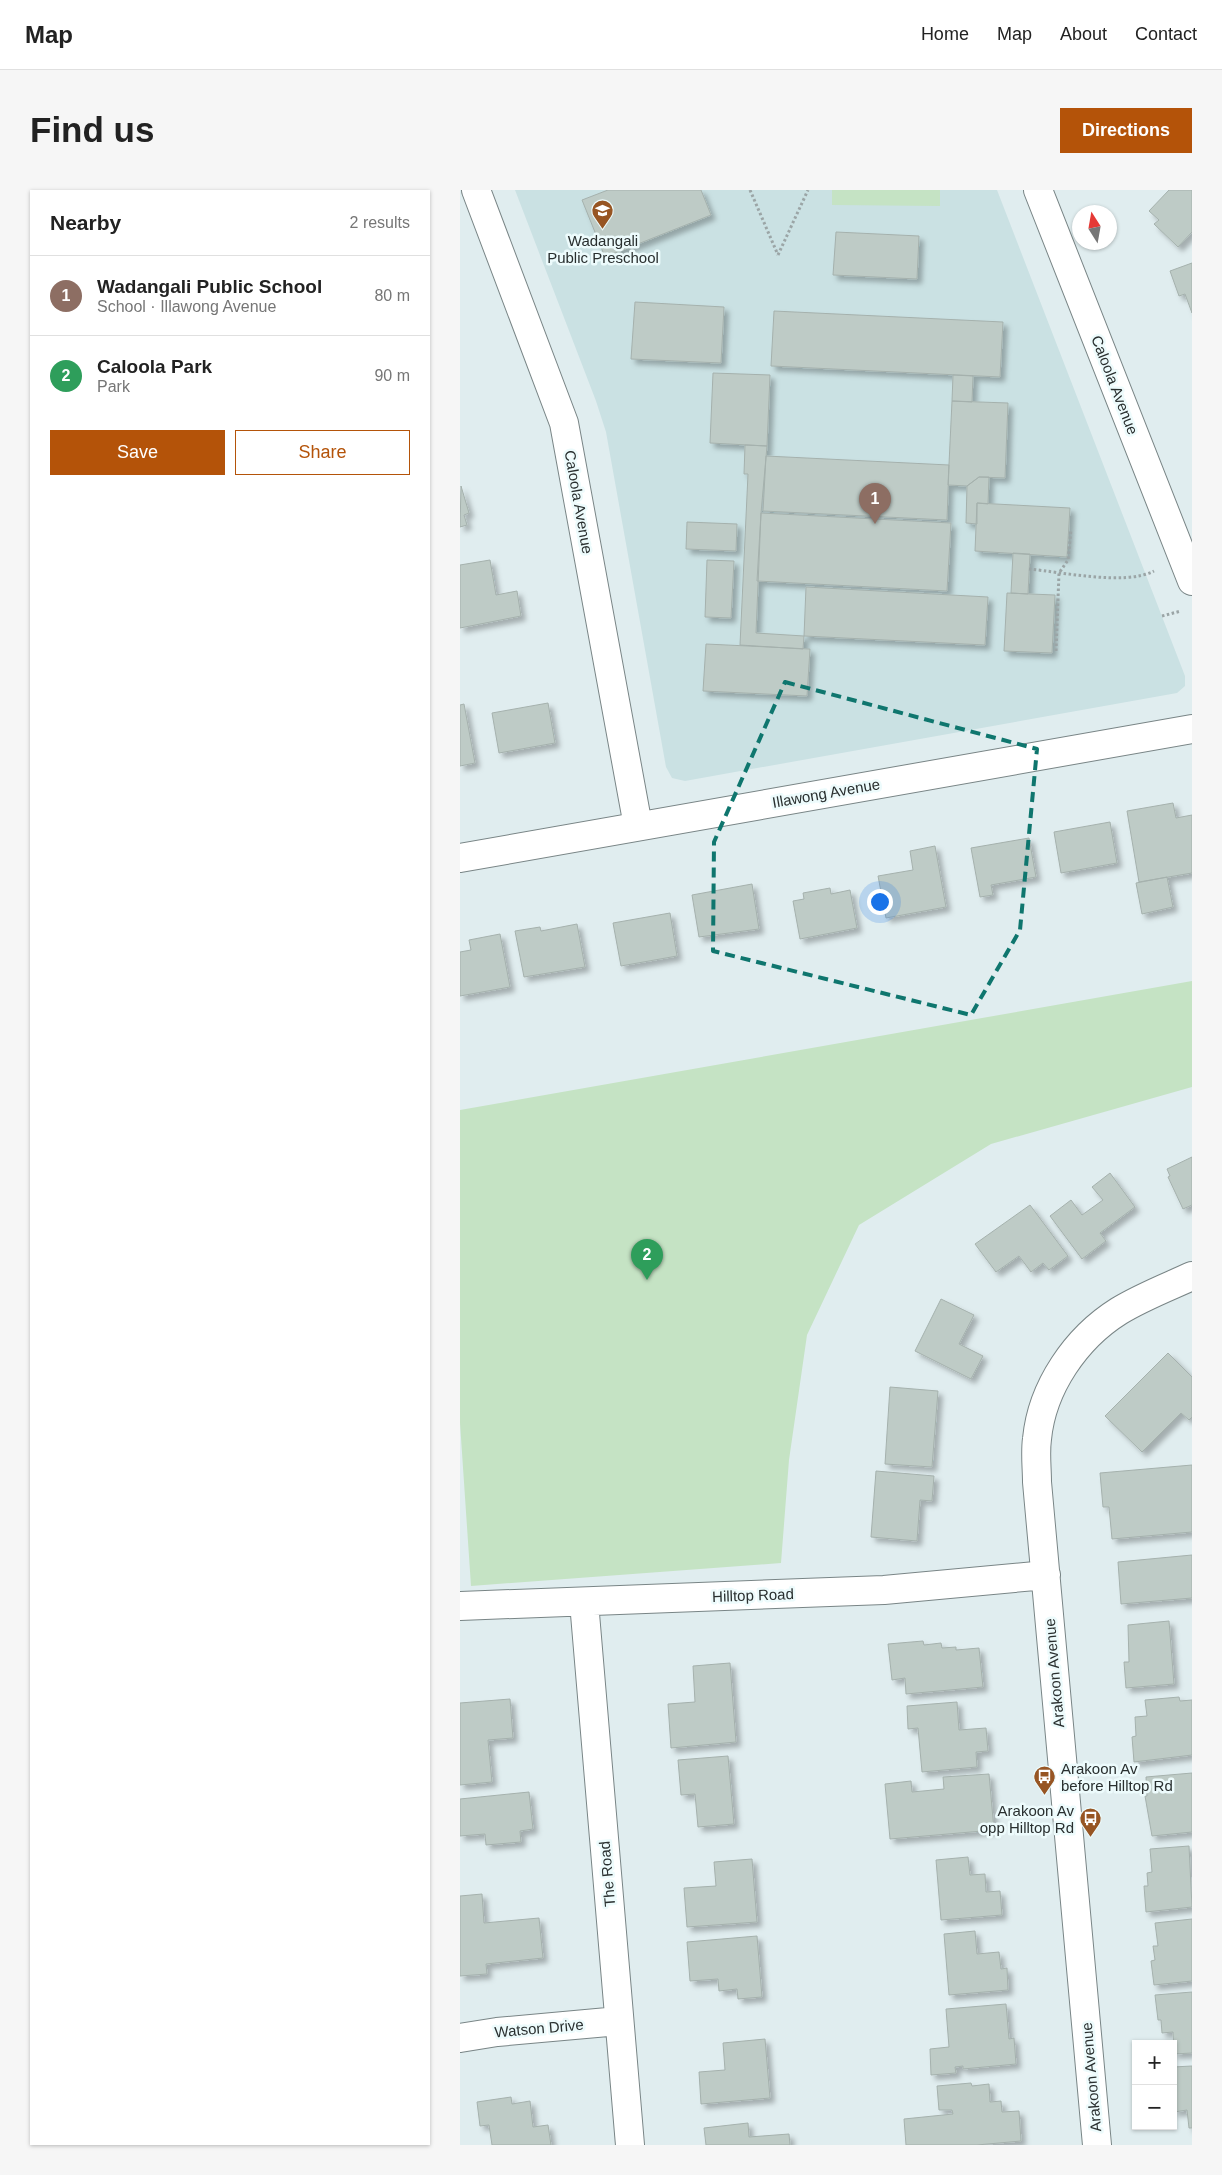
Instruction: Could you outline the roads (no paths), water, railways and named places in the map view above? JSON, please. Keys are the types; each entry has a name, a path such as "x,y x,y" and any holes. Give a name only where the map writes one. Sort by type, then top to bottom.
{"street":[{"name":"Caloola Avenue","path":"476,190 564,423 638,826"},
{"name":"Caloola Avenue","path":"1038,190 1192,581"},
{"name":"Illawong Avenue","path":"460,858 1192,728"},
{"name":"Arakoon Avenue","path":"1097,2145 1037,1482 1036,1440 1046,1401 1056,1379 1080,1344 1098,1326 1121,1310 1192,1276"},
{"name":"Hilltop Road","path":"460,1606 884,1590 1046,1575"},
{"name":"The Road","path":"584,1602 630,2145"},
{"name":"Watson Drive","path":"460,2038 497,2032 619,2021"}],"place":[{"name":"Wadangali Public Preschool","path":"603,230"},
{"name":"Wadangali Public School","path":"875,524"},
{"name":"Caloola Park","path":"647,1280"},
{"name":"Arakoon Av before Hilltop Rd","path":"1045,1796"},
{"name":"Arakoon Av opp Hilltop Rd","path":"1090,1838"}]}
